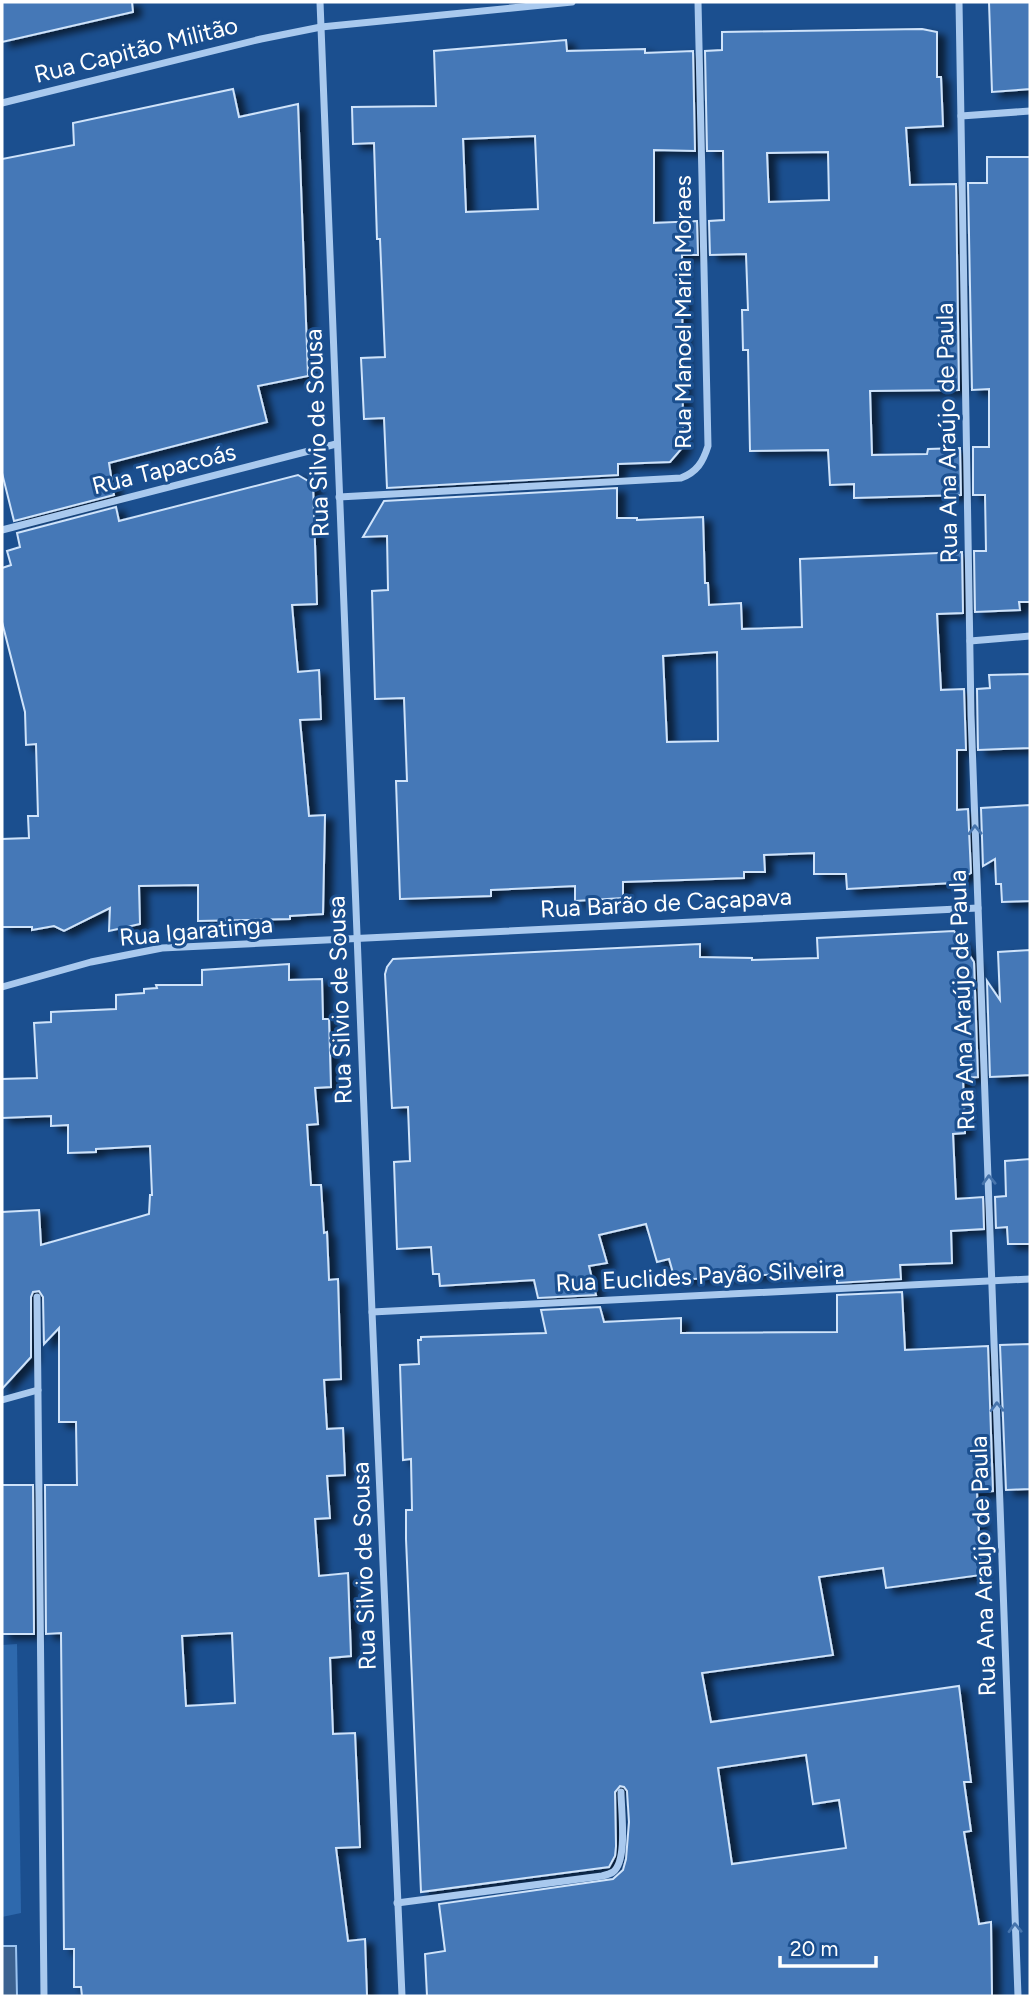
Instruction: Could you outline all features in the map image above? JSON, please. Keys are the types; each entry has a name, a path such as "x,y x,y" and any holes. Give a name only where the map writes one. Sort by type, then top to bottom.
{"street":[{"name":"Rua Silvio de Sousa","path":"320,2 356,937 402,1996"},
{"name":"Rua Capitão Militão","path":"2,103 261,39 321,27 572,2"},
{"name":"Rua Manoel Maria Moraes","path":"339,497 681,478 699,467 708,446 698,2"},
{"name":"Rua Ana Araújo de Paula","path":"959,2 970,641 1018,1996"},
{"path":"961,116 1030,111"},
{"name":"Rua Tapacoás","path":"2,530 336,444"},
{"path":"970,641 1030,636"},
{"name":"Rua Barão de Caçapava","path":"356,937 978,908"},
{"name":"Rua Igaratinga","path":"2,987 91,962 162,948 356,937"},
{"name":"Rua Euclides Payão Silveira","path":"372,1311 1030,1279"},
{"path":"37,1297 44,1996"},
{"path":"2,1400 38,1390"},
{"path":"397,1903 602,1876 614,1871 620,1861 622,1842 621,1792"}],"shaded area":[{"path":"17,1644 21,1913 2,1917 2,1645"},
{"path":"2,1946 16,1946 17,1996 2,1996"}],"building":[{"path":"2,2 132,2 133,12 2,42"},
{"path":"989,2 1030,2 1030,89 992,92"},
{"path":"922,29 937,32 937,77 941,77 943,126 906,128 910,185 956,184 959,390 870,391 872,455 927,454 928,449 960,448 961,495 854,498 854,484 830,485 828,450 750,451 748,350 743,350 742,310 748,310 746,254 710,255 709,221 724,220 723,151 707,151 705,51 722,50 722,32","holes":["828,152 829,200 769,202 767,153"]},
{"path":"566,40 567,51 693,51 695,151 654,150 654,223 697,221 698,255 682,255 683,447 670,462 618,464 618,475 387,488 384,418 364,419 361,358 385,357 374,143 353,144 352,107 436,106 434,51","holes":["535,136 538,209 466,212 463,139"]},
{"path":"233,89 239,117 298,104 308,376 258,386 267,422 109,463 114,495 14,521 2,473 2,159 74,145 73,123"},
{"path":"987,157 1030,157 1030,602 1019,602 1020,610 975,612 974,551 986,551 985,495 973,495 973,447 989,447 989,389 972,390 968,183 987,183"},
{"path":"298,475 313,484 317,604 292,605 298,672 319,670 321,719 300,720 309,816 325,815 323,914 290,916 290,919 198,921 198,885 139,886 140,924 109,931 110,908 64,931 54,926 32,930 32,927 2,927 2,839 29,838 28,816 38,816 36,744 26,745 25,712 2,622 2,568 11,565 7,551 20,547 17,533 116,507 119,521"},
{"path":"617,488 617,518 637,520 703,517 705,583 708,583 709,605 741,603 742,629 802,627 800,559 962,552 963,613 937,614 941,690 964,689 966,750 957,750 957,810 968,809 971,873 953,883 847,889 846,874 814,874 814,853 764,855 765,872 744,872 744,878 623,882 623,898 575,901 575,886 491,890 491,896 400,899 396,781 407,781 404,698 375,699 372,591 388,590 387,536 363,537 384,501","holes":["717,652 718,741 667,742 663,656"]},
{"path":"1030,674 1030,748 978,750 977,689 990,688 989,675"},
{"path":"1030,805 1030,901 1002,902 1001,884 996,884 995,859 983,866 981,808"},
{"path":"954,931 974,962 978,1077 963,1078 965,1133 953,1134 956,1199 983,1197 984,1229 951,1231 952,1263 900,1265 901,1279 837,1283 837,1271 675,1280 669,1259 657,1262 646,1224 599,1235 607,1263 589,1266 596,1295 538,1298 534,1280 440,1286 439,1274 433,1274 431,1247 397,1249 394,1162 410,1161 408,1107 392,1108 385,974 393,959 700,944 700,957 752,960 818,958 817,938"},
{"path":"1030,950 1030,1075 990,1077 987,981 1000,1000 998,952"},
{"path":"289,964 289,980 322,979 323,1019 329,1019 331,1087 315,1088 318,1124 307,1125 311,1185 321,1185 329,1280 338,1279 341,1379 324,1380 327,1429 343,1428 345,1475 327,1476 330,1518 315,1519 319,1576 348,1573 351,1656 330,1658 333,1734 355,1733 360,1847 336,1848 348,1941 365,1939 367,1996 82,1996 81,1987 74,1987 74,1949 64,1949 61,1633 46,1634 45,1485 77,1485 76,1422 59,1422 59,1328 44,1344 43,1297 39,1291 33,1292 31,1297 31,1357 2,1389 2,1212 39,1210 41,1245 149,1214 152,1195 150,1146 68,1153 68,1125 51,1126 51,1116 2,1118 2,1079 37,1078 34,1023 51,1022 51,1012 116,1009 116,995 144,993 144,989 157,988 156,985 202,985 202,970","holes":["232,1633 235,1703 186,1706 182,1636"]},
{"path":"1030,1159 1030,1244 1008,1244 1007,1227 996,1228 995,1197 1006,1196 1005,1161"},
{"path":"902,1292 905,1350 988,1346 993,1491 977,1492 981,1575 886,1588 883,1568 819,1577 833,1655 702,1673 711,1722 959,1686 971,1782 964,1782 971,1831 964,1832 979,1924 991,1922 992,1996 427,1996 425,1954 445,1951 439,1904 613,1879 623,1870 629,1822 627,1791 620,1786 615,1792 615,1856 609,1867 421,1892 406,1539 406,1510 412,1510 411,1459 403,1460 400,1365 419,1364 418,1340 421,1340 421,1337 546,1333 541,1310 600,1307 604,1322 681,1318 681,1333 837,1332 837,1295","holes":["806,1755 813,1804 839,1800 846,1848 732,1864 718,1768"]},
{"path":"1030,1344 1030,1489 1006,1490 1000,1345"},
{"path":"2,1485 33,1485 34,1634 2,1634"}]}
